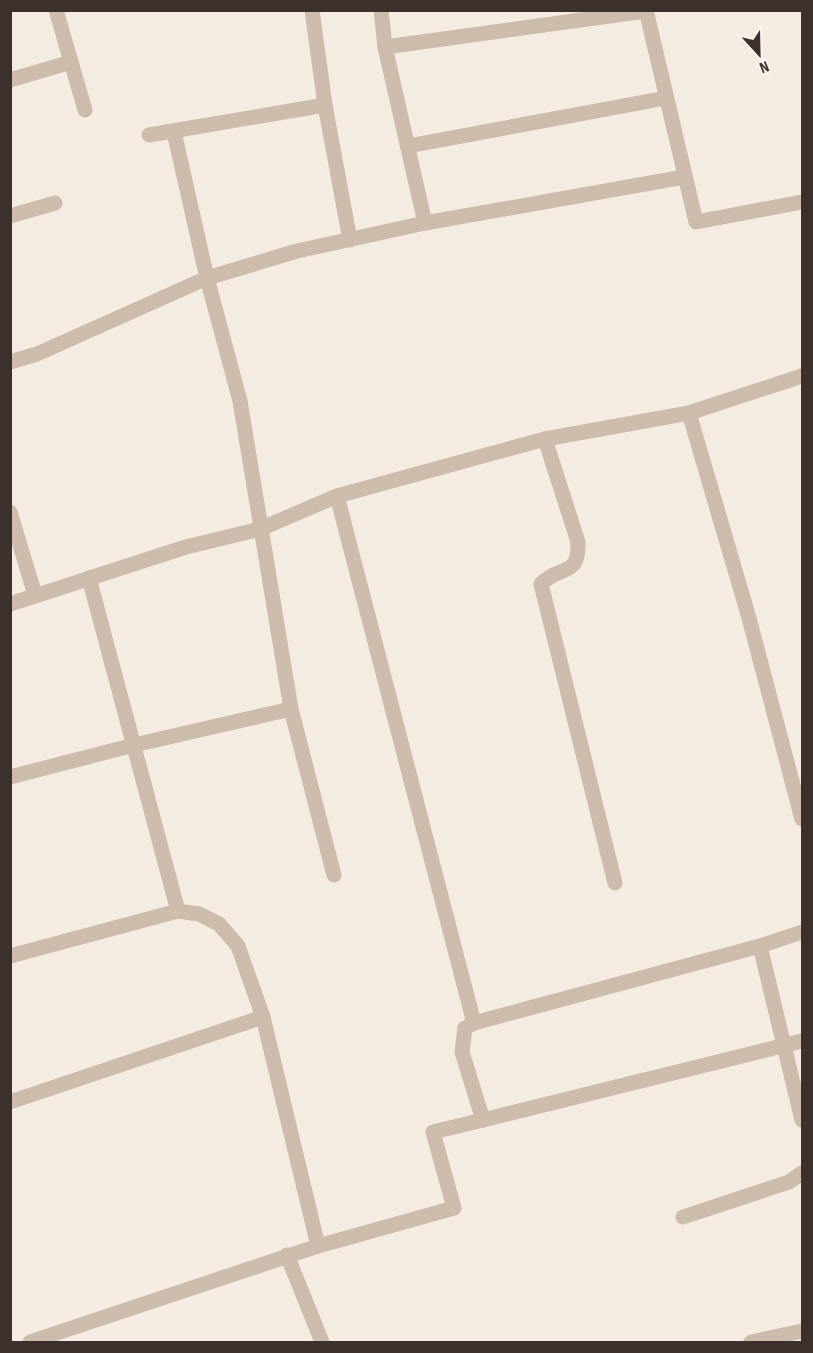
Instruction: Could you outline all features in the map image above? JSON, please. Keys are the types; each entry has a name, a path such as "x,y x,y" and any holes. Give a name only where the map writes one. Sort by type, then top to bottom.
{"street":[{"path":"56,10 85,110"},
{"path":"312,10 324,105 350,240"},
{"path":"381,10 385,47 425,223"},
{"path":"385,47 646,11 696,222 802,202"},
{"path":"10,80 71,62"},
{"path":"408,146 666,98"},
{"path":"149,135 324,105"},
{"path":"174,132 207,278 240,401 291,709 334,875"},
{"path":"10,362 37,354 207,278 297,251 425,223 684,177"},
{"path":"10,216 55,203"},
{"path":"10,604 186,547 260,529 338,496 545,439 689,413 802,376"},
{"path":"689,413 749,618 802,819"},
{"path":"545,439 578,542 578,559 571,569 550,575 542,584 615,883"},
{"path":"338,496 474,1023"},
{"path":"10,512 35,595"},
{"path":"89,578 178,911"},
{"path":"10,777 134,745 291,709"},
{"path":"10,956 178,911 199,914 219,924 238,946 263,1017 318,1246"},
{"path":"483,1120 462,1052 465,1028 474,1023 760,946 802,932"},
{"path":"760,946 802,1120"},
{"path":"10,1102 263,1017"},
{"path":"30,1342 287,1255 454,1208 433,1132 802,1041"},
{"path":"682,1217 789,1182 802,1173"},
{"path":"287,1255 322,1342"},
{"path":"751,1342 802,1331"}]}
